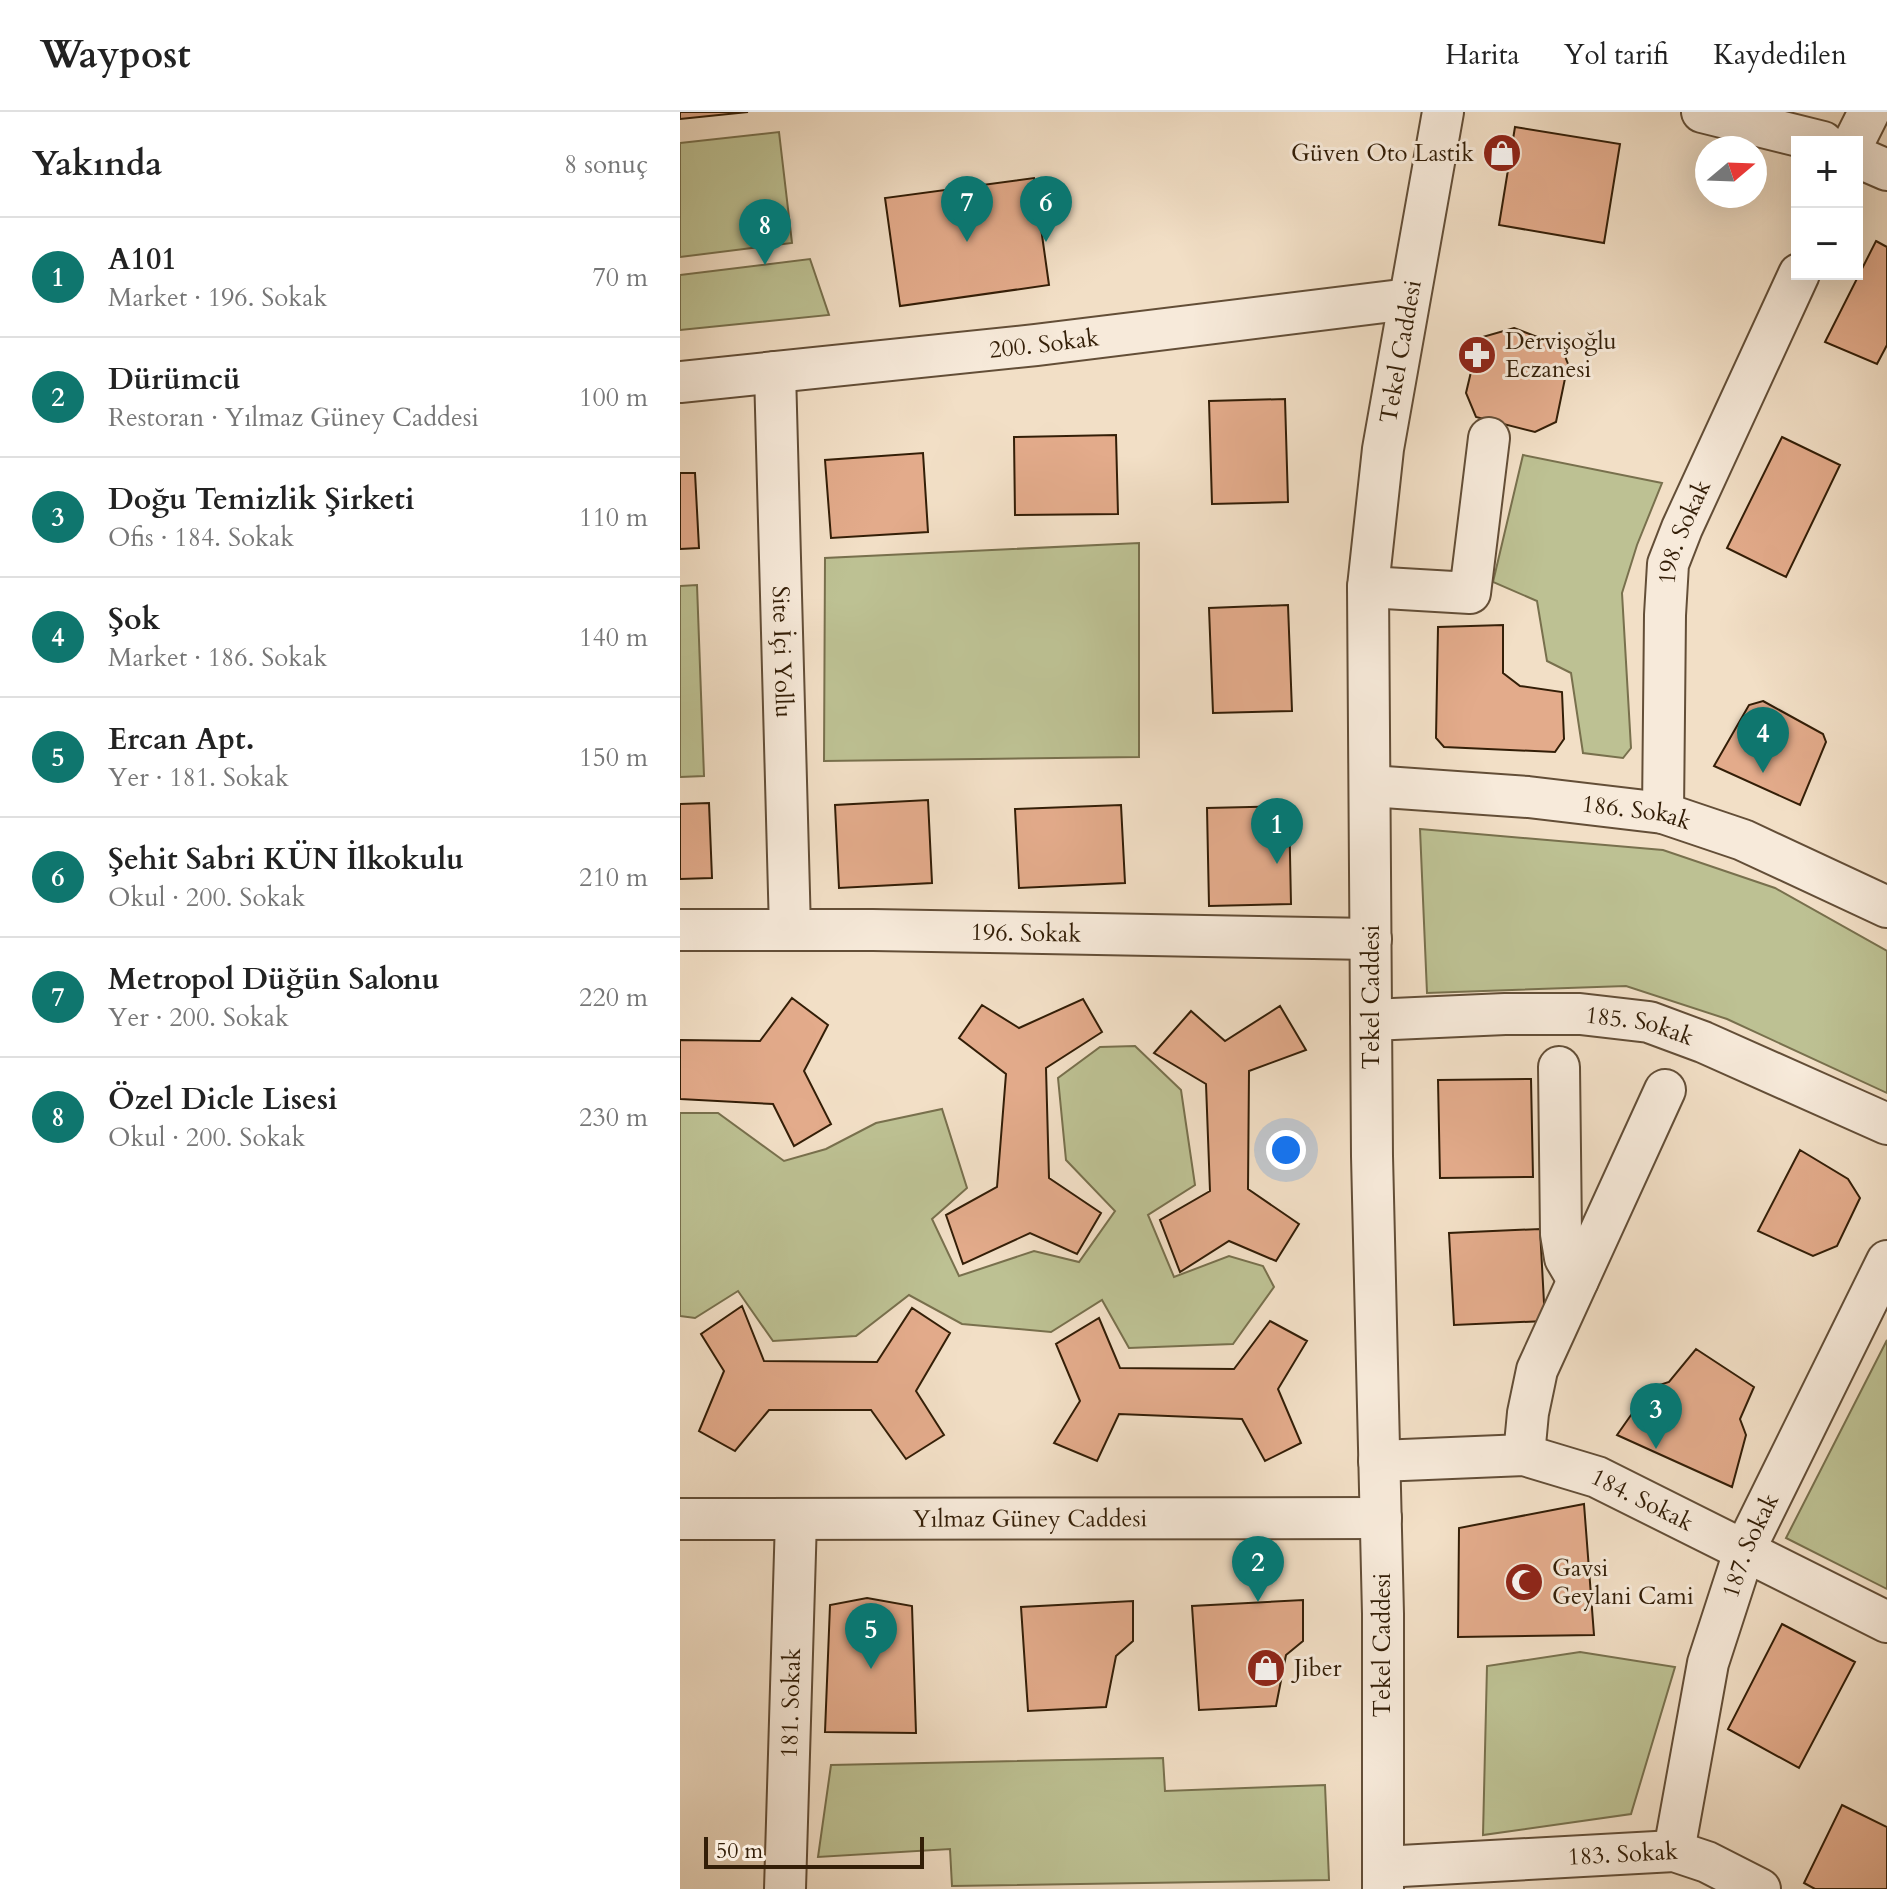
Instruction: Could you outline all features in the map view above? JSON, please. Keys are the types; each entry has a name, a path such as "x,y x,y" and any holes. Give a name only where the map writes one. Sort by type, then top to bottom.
{"street":[{"name":"Tekel Caddesi","path":"1383,1878 1368,587 1383,449 1443,112"},
{"path":"1702,112 1799,136"},
{"path":"1857,136 1869,112"},
{"path":"1863,160 1887,170"},
{"name":"198. Sokak","path":"1663,813 1668,564 1796,280"},
{"name":"200. Sokak","path":"680,382 1051,343 1409,299"},
{"name":"Site İçi Yollu","path":"775,372 790,930"},
{"path":"1368,587 1470,593 1489,438"},
{"name":"186. Sokak","path":"1370,786 1528,797 1663,813 1743,840 1887,907"},
{"name":"196. Sokak","path":"680,930 1371,939"},
{"name":"185. Sokak","path":"1371,1020 1580,1014 1649,1022 1703,1042 1887,1124"},
{"path":"1559,1067 1561,1234 1565,1258 1578,1280"},
{"path":"1524,1455 1537,1370 1665,1090"},
{"name":"187. Sokak","path":"1674,1851 1708,1663 1745,1549 1887,1261"},
{"name":"184. Sokak","path":"1379,1461 1524,1455 1597,1477 1887,1622"},
{"name":"Yılmaz Güney Caddesi","path":"680,1519 1381,1518"},
{"name":"181. Sokak","path":"785,1889 796,1519"},
{"name":"183. Sokak","path":"1383,1878 1562,1873 1674,1851 1707,1862 1760,1889"}],"green space":[{"path":"779,132 792,243 680,257 680,143"},
{"path":"810,259 829,315 680,330 680,275"},
{"path":"1523,455 1662,483 1622,593 1631,748 1623,758 1583,753 1571,673 1547,661 1537,601 1493,582"},
{"path":"1139,543 1139,757 824,761 825,558"},
{"path":"697,585 704,776 680,777 680,586"},
{"path":"1420,829 1663,850 1775,888 1887,951 1887,1093 1727,1019 1626,986 1427,993"},
{"path":"1135,1046 1181,1090 1195,1185 1148,1215 1174,1277 1229,1256 1263,1266 1274,1287 1233,1344 1129,1348 1102,1300 1051,1332 962,1324 909,1295 856,1336 773,1341 738,1291 695,1318 680,1316 680,1113 718,1113 784,1161 826,1149 876,1123 942,1109 967,1188 932,1219 959,1276 1034,1251 1079,1262 1115,1211 1066,1160 1058,1078 1100,1047"},
{"path":"1887,1340 1887,1589 1786,1538"},
{"path":"1580,1652 1675,1667 1631,1814 1483,1835 1487,1666"},
{"path":"1163,1758 1165,1791 1325,1785 1329,1880 952,1886 950,1849 818,1857 831,1765"}],"building":[{"path":"680,112 748,112 680,119"},
{"path":"1515,127 1620,144 1604,243 1499,225"},
{"path":"1034,178 1049,285 900,306 885,198"},
{"path":"1876,241 1887,247 1887,345 1877,364 1825,342 1856,280 1863,280 1863,267"},
{"path":"1514,328 1561,346 1568,364 1556,422 1535,432 1476,417 1466,393 1479,338"},
{"path":"1285,399 1288,502 1212,504 1209,401"},
{"path":"1116,435 1118,514 1015,515 1014,437"},
{"path":"1782,437 1840,465 1786,577 1727,548"},
{"path":"923,453 928,532 831,538 825,460"},
{"path":"680,473 695,473 699,548 680,549"},
{"path":"1288,605 1292,711 1213,713 1209,608"},
{"path":"1503,625 1503,673 1520,686 1562,692 1564,739 1555,752 1444,747 1436,738 1438,627"},
{"path":"1763,701 1823,734 1826,742 1800,805 1714,766 1749,705"},
{"path":"928,800 932,883 839,888 835,805"},
{"path":"709,803 712,878 680,879 680,804"},
{"path":"1121,805 1125,883 1019,888 1015,809"},
{"path":"1289,806 1291,904 1209,906 1207,808"},
{"path":"792,998 828,1025 804,1071 831,1124 794,1146 773,1104 680,1099 680,1040 760,1041"},
{"path":"1083,999 1102,1032 1046,1068 1049,1178 1101,1213 1077,1254 1030,1233 963,1264 946,1215 997,1187 1006,1074 959,1038 982,1005 1019,1028"},
{"path":"1280,1006 1306,1050 1249,1071 1248,1189 1299,1224 1276,1261 1229,1241 1180,1272 1160,1220 1210,1191 1206,1084 1154,1053 1191,1011 1225,1041"},
{"path":"1531,1079 1533,1177 1440,1178 1438,1080"},
{"path":"1800,1150 1848,1179 1860,1198 1837,1246 1813,1256 1758,1231"},
{"path":"1540,1229 1545,1321 1454,1325 1449,1233"},
{"path":"742,1306 764,1361 877,1362 912,1308 950,1333 916,1391 944,1435 906,1459 871,1410 769,1410 735,1451 699,1431 724,1371 701,1334"},
{"path":"1099,1318 1120,1368 1234,1369 1270,1321 1307,1341 1278,1389 1301,1443 1265,1461 1242,1419 1119,1414 1097,1461 1054,1443 1080,1401 1056,1344"},
{"path":"1696,1349 1754,1387 1740,1419 1746,1435 1732,1487 1617,1435 1650,1388 1669,1382"},
{"name":"Gavsi Geylani Cami","path":"1584,1504 1594,1635 1458,1637 1459,1528"},
{"path":"867,1598 912,1606 916,1733 825,1732 830,1605"},
{"path":"1303,1600 1303,1641 1286,1655 1276,1706 1199,1710 1192,1606"},
{"path":"1133,1601 1133,1641 1116,1656 1106,1707 1028,1711 1021,1607"},
{"path":"1782,1624 1855,1662 1799,1768 1728,1729"},
{"path":"1842,1805 1887,1827 1887,1889 1815,1889 1804,1883"}],"place":[{"name":"Güven Oto Lastik","path":"1502,153"},
{"name":"Metropol Düğün Salonu","path":"967,242"},
{"name":"Şehit Sabri KÜN İlkokulu","path":"1046,242"},
{"name":"Özel Dicle Lisesi","path":"765,265"},
{"name":"Dervişoğlu Eczanesi","path":"1477,355"},
{"name":"Şok","path":"1763,773"},
{"name":"A101","path":"1277,864"},
{"name":"Doğu Temizlik Şirketi","path":"1656,1449"},
{"name":"Gavsi Geylani Cami","path":"1524,1582"},
{"name":"Dürümcü","path":"1258,1602"},
{"name":"Jiber","path":"1266,1668"},
{"name":"Ercan Apt.","path":"871,1669"}]}
